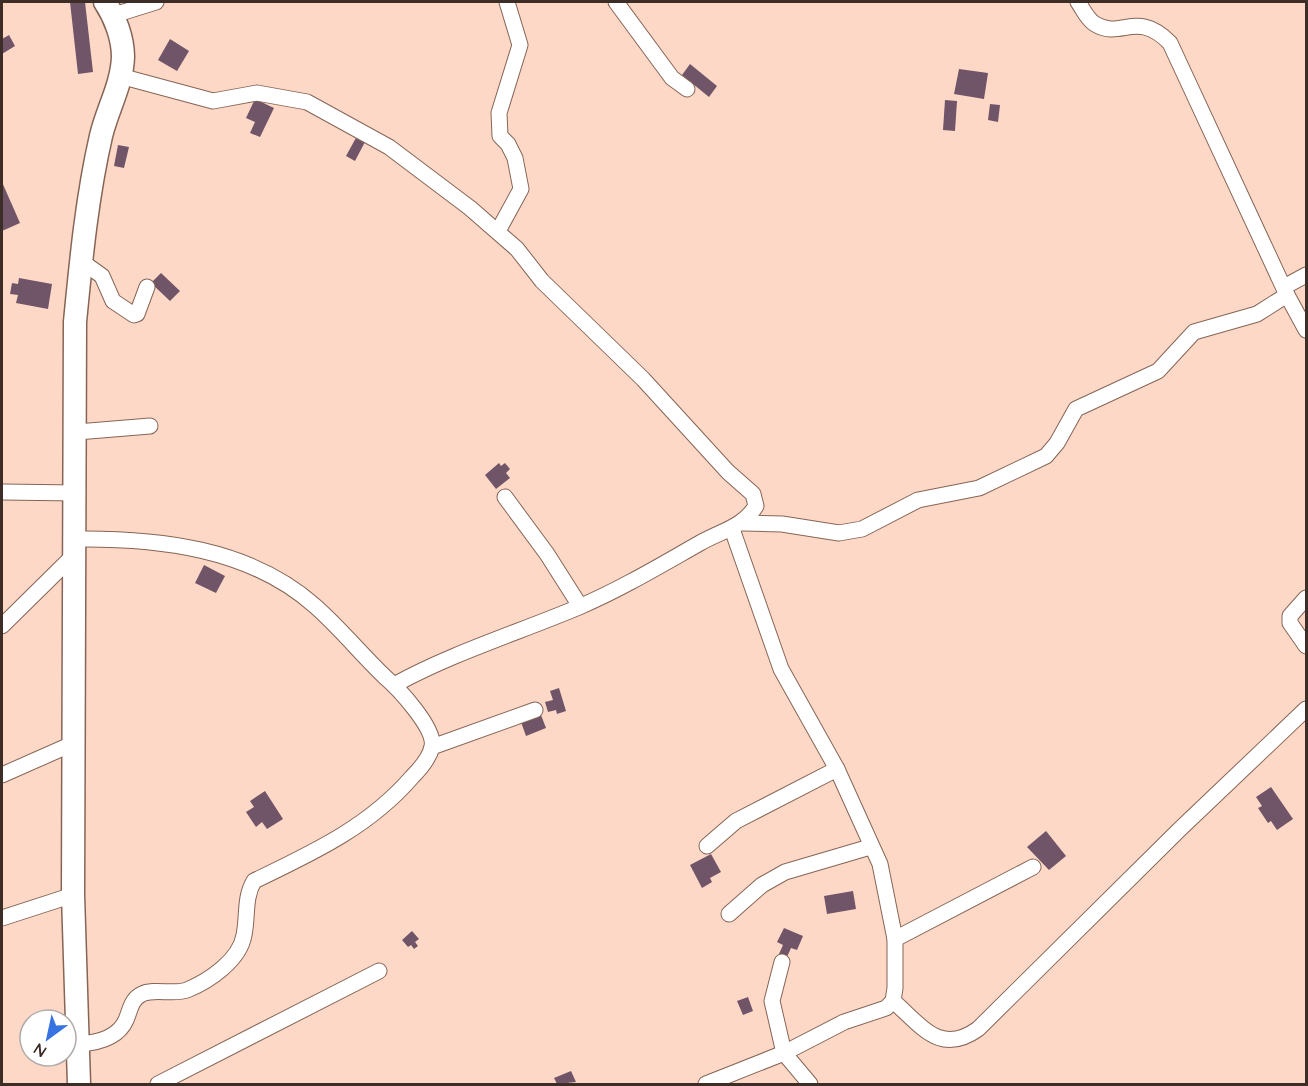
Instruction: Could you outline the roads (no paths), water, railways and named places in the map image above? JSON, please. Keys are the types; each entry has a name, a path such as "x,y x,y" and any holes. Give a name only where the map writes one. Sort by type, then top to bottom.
{"street":[{"path":"79,1084 73,895 72,744 77,432 75,322 81,261 101,136 120,76 122,46 109,8 156,2"},
{"path":"498,231 520,189 515,158 508,144 500,136 499,113 520,45 507,2"},
{"path":"616,2 672,78 687,89"},
{"path":"1078,2 1097,25 1107,29 1142,25 1159,31 1170,42 1306,330"},
{"path":"120,76 213,100 257,93 307,102 389,147 498,231 517,249 542,281 644,379 728,472 753,494 756,506 737,526"},
{"path":"81,261 102,276 113,301 134,315 147,287"},
{"path":"394,685 422,669 580,606 646,574 716,534 737,526 782,524 839,533 862,529 918,500 979,488 1046,456 1057,443 1076,410 1158,371 1194,332 1257,314 1306,275"},
{"path":"77,432 150,426"},
{"path":"2,492 76,493"},
{"path":"505,497 547,554 580,606"},
{"path":"706,1084 784,1053 844,1022 886,1008 892,1001 895,939 880,864 870,847 837,769 781,669 737,526"},
{"path":"2,626 75,546 111,539 192,546 275,576 314,605 394,685 431,732 432,747 423,765 390,803 331,844 254,881 248,892 244,937 218,974 185,991 143,993 132,1003 124,1024 112,1036 94,1043 79,1044"},
{"path":"1306,598 1290,616 1290,623 1306,646"},
{"path":"892,1001 932,1034 947,1042 964,1040 978,1029 1180,829 1306,709"},
{"path":"432,747 535,710"},
{"path":"2,775 72,744"},
{"path":"707,846 736,821 837,769"},
{"path":"729,914 762,885 785,872 870,847"},
{"path":"895,939 1033,867"},
{"path":"2,918 73,895"},
{"path":"782,962 772,1000 784,1053 810,1084"},
{"path":"158,1084 379,971"}]}
